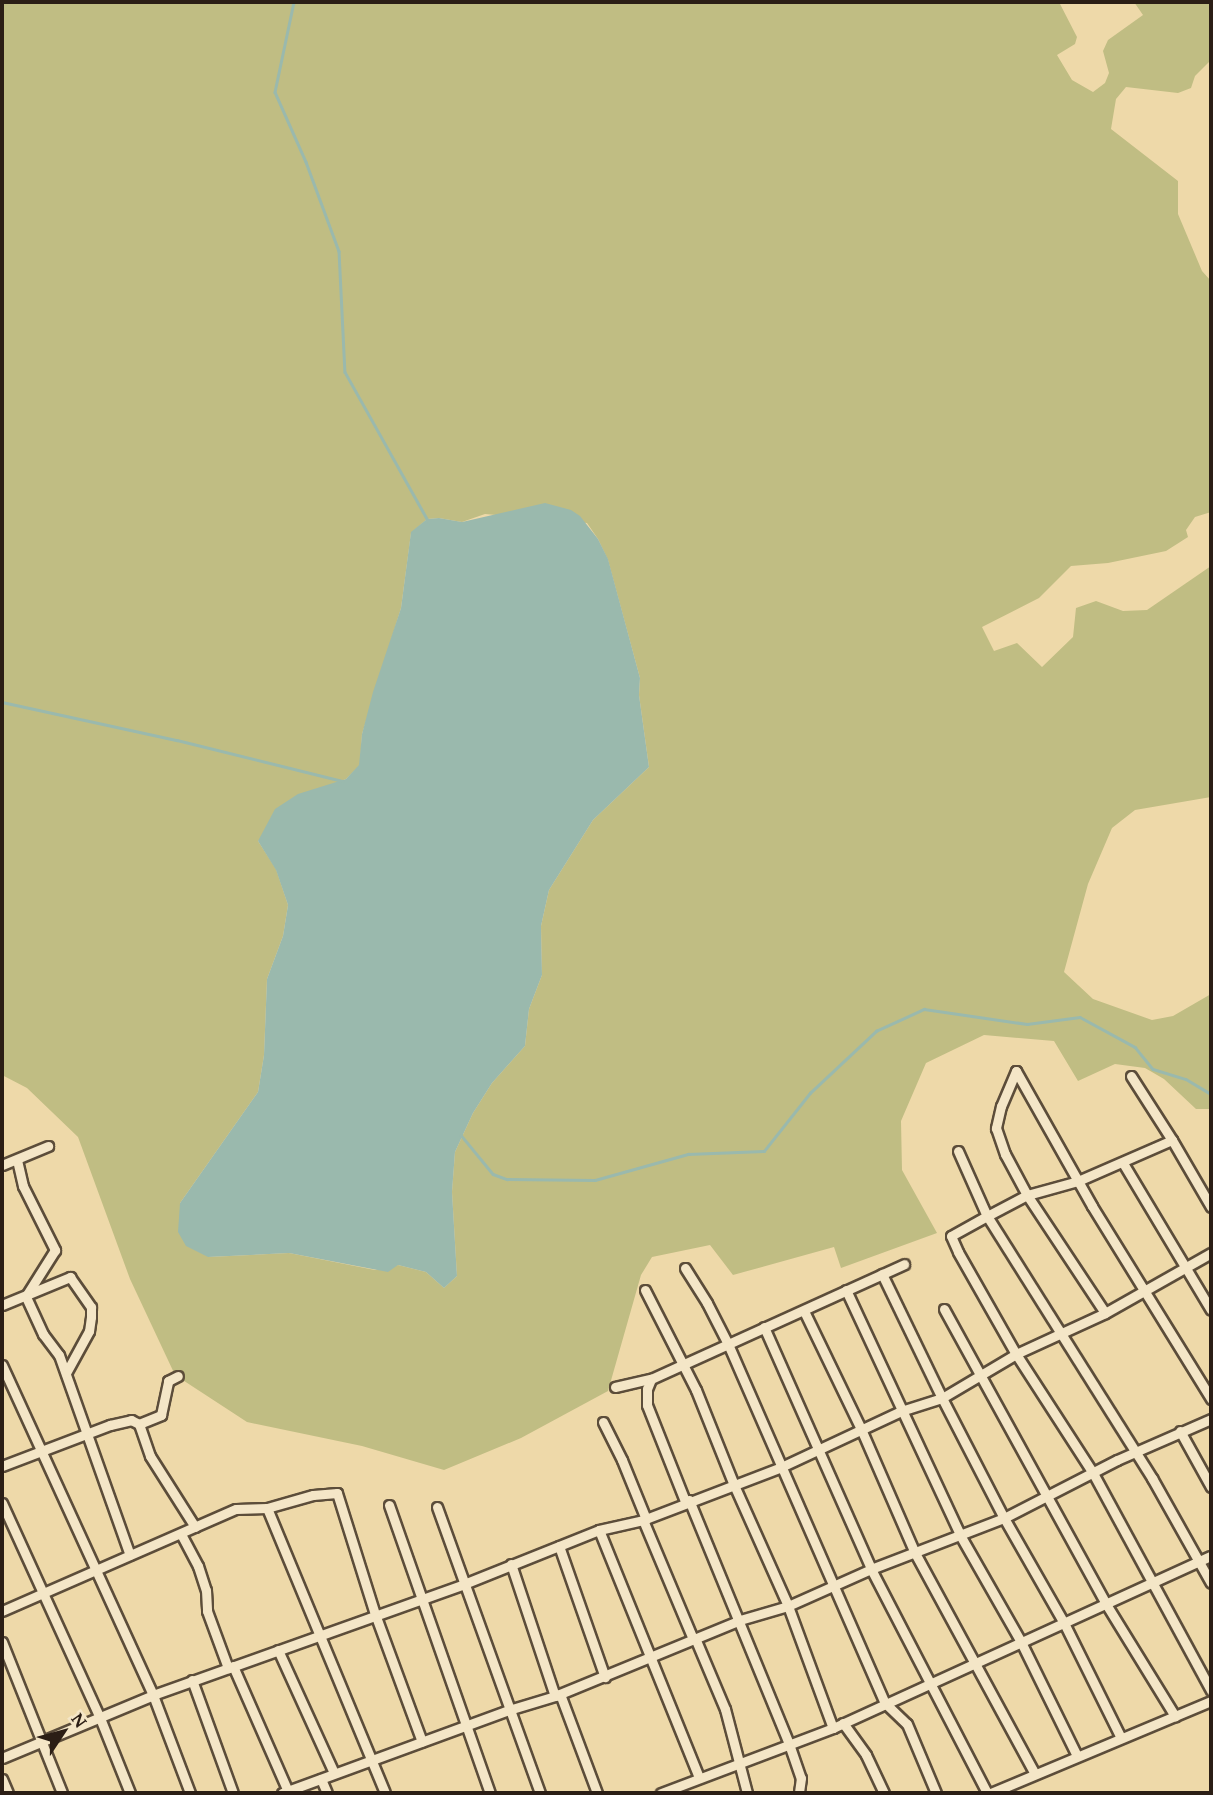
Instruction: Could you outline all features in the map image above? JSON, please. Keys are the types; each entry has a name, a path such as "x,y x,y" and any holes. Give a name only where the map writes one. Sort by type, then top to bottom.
{"street":[{"path":"1105,1313 1027,1195 996,1128 1001,1106 1016,1071 1142,1289 1211,1399"},
{"path":"1131,1076 1211,1207"},
{"path":"1171,1140 1078,1181 1027,1195 951,1236 983,1300 993,1311 1016,1354 1093,1474 1211,1690"},
{"path":"2,1166 48,1146"},
{"path":"958,1151 987,1216 1135,1452 1211,1583"},
{"path":"17,1160 32,1207 55,1250 26,1297"},
{"path":"1123,1163 1211,1310"},
{"path":"2,1758 192,1680 464,1584 599,1530 644,1520 687,1501 779,1468 901,1411 942,1398 1016,1354 1105,1313 1142,1289 1187,1268 1211,1253"},
{"path":"615,1387 651,1379 904,1264"},
{"path":"685,1268 707,1303 728,1345 779,1468 885,1703 907,1724 936,1793"},
{"path":"882,1274 942,1398 1004,1518 1064,1623 1121,1738"},
{"path":"2,1305 70,1277 83,1291 91,1307 89,1331 65,1373"},
{"path":"645,1290 682,1363 789,1606 833,1728"},
{"path":"846,1290 960,1535 1021,1642 1077,1756"},
{"path":"26,1297 43,1334 59,1355 130,1555"},
{"path":"944,1309 1106,1604 1175,1716"},
{"path":"804,1311 861,1429 915,1553 1035,1774"},
{"path":"764,1327 871,1569 989,1793 1211,1701"},
{"path":"2,1365 153,1695 190,1793"},
{"path":"139,1424 161,1415 168,1381 178,1377"},
{"path":"651,1379 647,1390 648,1405 740,1620 789,1744 800,1778 799,1793"},
{"path":"181,1534 198,1566 206,1590 207,1611 285,1792 605,1677 648,1656 740,1620 789,1606 871,1569 1004,1518 1135,1452 1211,1419"},
{"path":"2,1466 87,1433 131,1420 139,1424 150,1456 195,1527"},
{"path":"603,1422 622,1460 644,1520 724,1709 747,1793"},
{"path":"1180,1432 1211,1487"},
{"path":"2,1611 236,1509 267,1508 313,1495 337,1493 375,1614 422,1742"},
{"path":"2,1503 100,1718 130,1793"},
{"path":"389,1505 490,1793"},
{"path":"437,1507 512,1709 540,1793"},
{"path":"267,1508 385,1793"},
{"path":"599,1530 699,1778"},
{"path":"559,1546 605,1677"},
{"path":"661,1793 833,1728 1211,1556"},
{"path":"511,1564 557,1695 597,1793"},
{"path":"2,1642 62,1793"},
{"path":"278,1650 334,1773"},
{"path":"192,1680 233,1793"},
{"path":"843,1723 866,1755 884,1793"},
{"path":"2,1779 8,1793"},
{"path":"321,1779 327,1793"}],"shaded area":[{"path":"2,2 1059,2 1077,37 1075,44 1057,55 1072,80 1093,92 1105,83 1109,73 1103,51 1108,40 1143,15 1134,2 1211,2 1211,60 1195,76 1191,88 1178,93 1126,87 1116,99 1111,129 1178,181 1178,214 1202,271 1211,281 1211,512 1195,517 1186,530 1188,537 1166,551 1108,563 1071,566 1039,598 982,627 994,651 1017,643 1042,667 1073,637 1076,608 1096,601 1123,611 1147,610 1211,566 1211,797 1135,810 1112,828 1088,884 1064,972 1093,999 1152,1020 1173,1016 1211,994 1211,1109 1196,1109 1164,1079 1145,1068 1115,1064 1078,1081 1054,1041 984,1035 926,1063 901,1121 902,1170 937,1233 841,1268 834,1247 733,1275 710,1245 652,1257 641,1275 608,1391 521,1438 444,1470 362,1446 247,1422 175,1375 130,1279 78,1137 27,1088 2,1075","holes":["485,514 587,523 608,560 640,678 639,695 649,767 593,820 549,890 541,926 542,975 529,1009 525,1046 492,1083 473,1113 455,1152 452,1192 457,1276 444,1288 426,1272 398,1265 375,1270 289,1253 209,1257 180,1203 258,1092 264,1055 267,979 283,936 288,905 276,869 258,841 330,785 346,779 360,765 362,734 401,608 411,533 427,519 462,522"]},
{"path":"545,503 571,510 580,516 598,539 608,559 640,678 639,695 649,767 593,820 549,890 541,926 542,975 529,1009 525,1046 492,1083 473,1113 455,1152 452,1192 457,1276 444,1288 426,1272 398,1265 388,1272 289,1253 208,1257 186,1246 178,1232 180,1203 258,1092 264,1055 267,979 283,936 288,905 276,870 258,841 275,809 298,794 346,779 359,765 362,734 373,692 401,608 411,532 427,519 462,522"}],"waterway":[{"path":"294,2 275,92 306,162 339,251 345,372 429,522"},
{"path":"2,702 177,740 343,781"},
{"path":"461,1135 493,1174 507,1179 595,1180 688,1154 764,1151 810,1093 876,1031 924,1009 1027,1024 1080,1017 1135,1047 1153,1069 1186,1079 1211,1094"}]}
